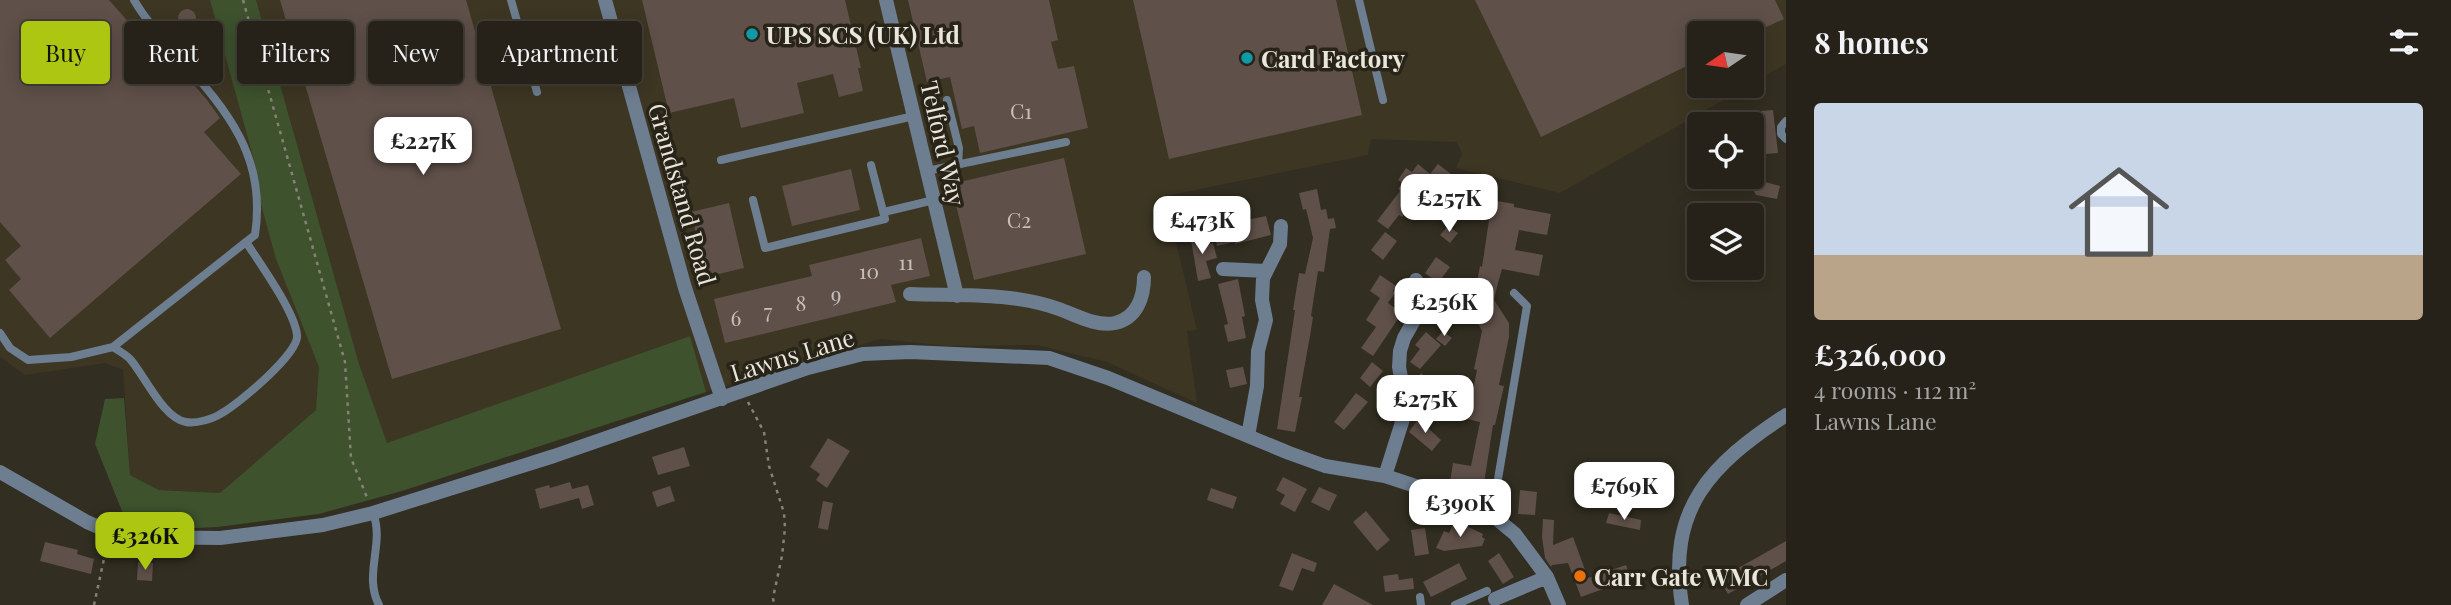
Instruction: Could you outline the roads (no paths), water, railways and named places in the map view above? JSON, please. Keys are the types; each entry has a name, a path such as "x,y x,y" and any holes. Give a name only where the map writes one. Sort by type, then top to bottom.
{"street":[{"name":"Grandstand Road","path":"605,0 678,262 722,399"},
{"name":"Telford Way","path":"886,0 957,296"},
{"path":"1248,436 1257,386 1258,351 1266,320 1262,288 1266,271 1280,244 1281,226"},
{"path":"1223,269 1266,271"},
{"path":"910,294 1030,300 1091,321 1115,323 1135,311 1144,291 1144,277"},
{"path":"1385,476 1403,419 1405,406 1399,367 1400,351 1404,338 1420,310 1416,280"},
{"path":"1420,310 1436,313"},
{"name":"Lawns Lane","path":"0,472 87,522 110,532 133,537 220,538 323,525 373,513 554,456 808,368 863,354 910,352 1049,358 1108,378 1325,466 1385,476 1492,515 1516,534 1547,577 1559,605"},
{"path":"1682,605 1678,570 1679,545 1694,501 1726,459 1786,415"},
{"path":"1494,598 1547,577"},
{"path":"1747,605 1786,580"}],"lane":[{"path":"0,333 10,348 28,360 71,357 113,346 255,235 258,207 255,176 246,148 215,100 144,17 134,0"},
{"path":"511,0 537,92"},
{"path":"1361,0 1383,100"},
{"path":"947,100 959,148 958,165"},
{"path":"721,160 914,117"},
{"path":"1786,121 1781,127 1781,134 1786,139"},
{"path":"927,172 1066,142"},
{"path":"753,200 765,248 885,219 871,165"},
{"path":"884,212 934,200"},
{"path":"113,346 129,358 168,412 185,422 203,421 221,414 242,398 290,356 297,344 297,333 277,291 246,242"},
{"path":"1492,515 1527,306 1514,293"},
{"path":"373,513 377,522 377,540 372,579 379,605"},
{"path":"1455,605 1494,598"}],"place":[{"name":"UPS SCS (UK) Ltd","path":"752,34"},
{"name":"Card Factory","path":"1247,58"},
{"name":"Carr Gate WMC","path":"1580,576"}]}
